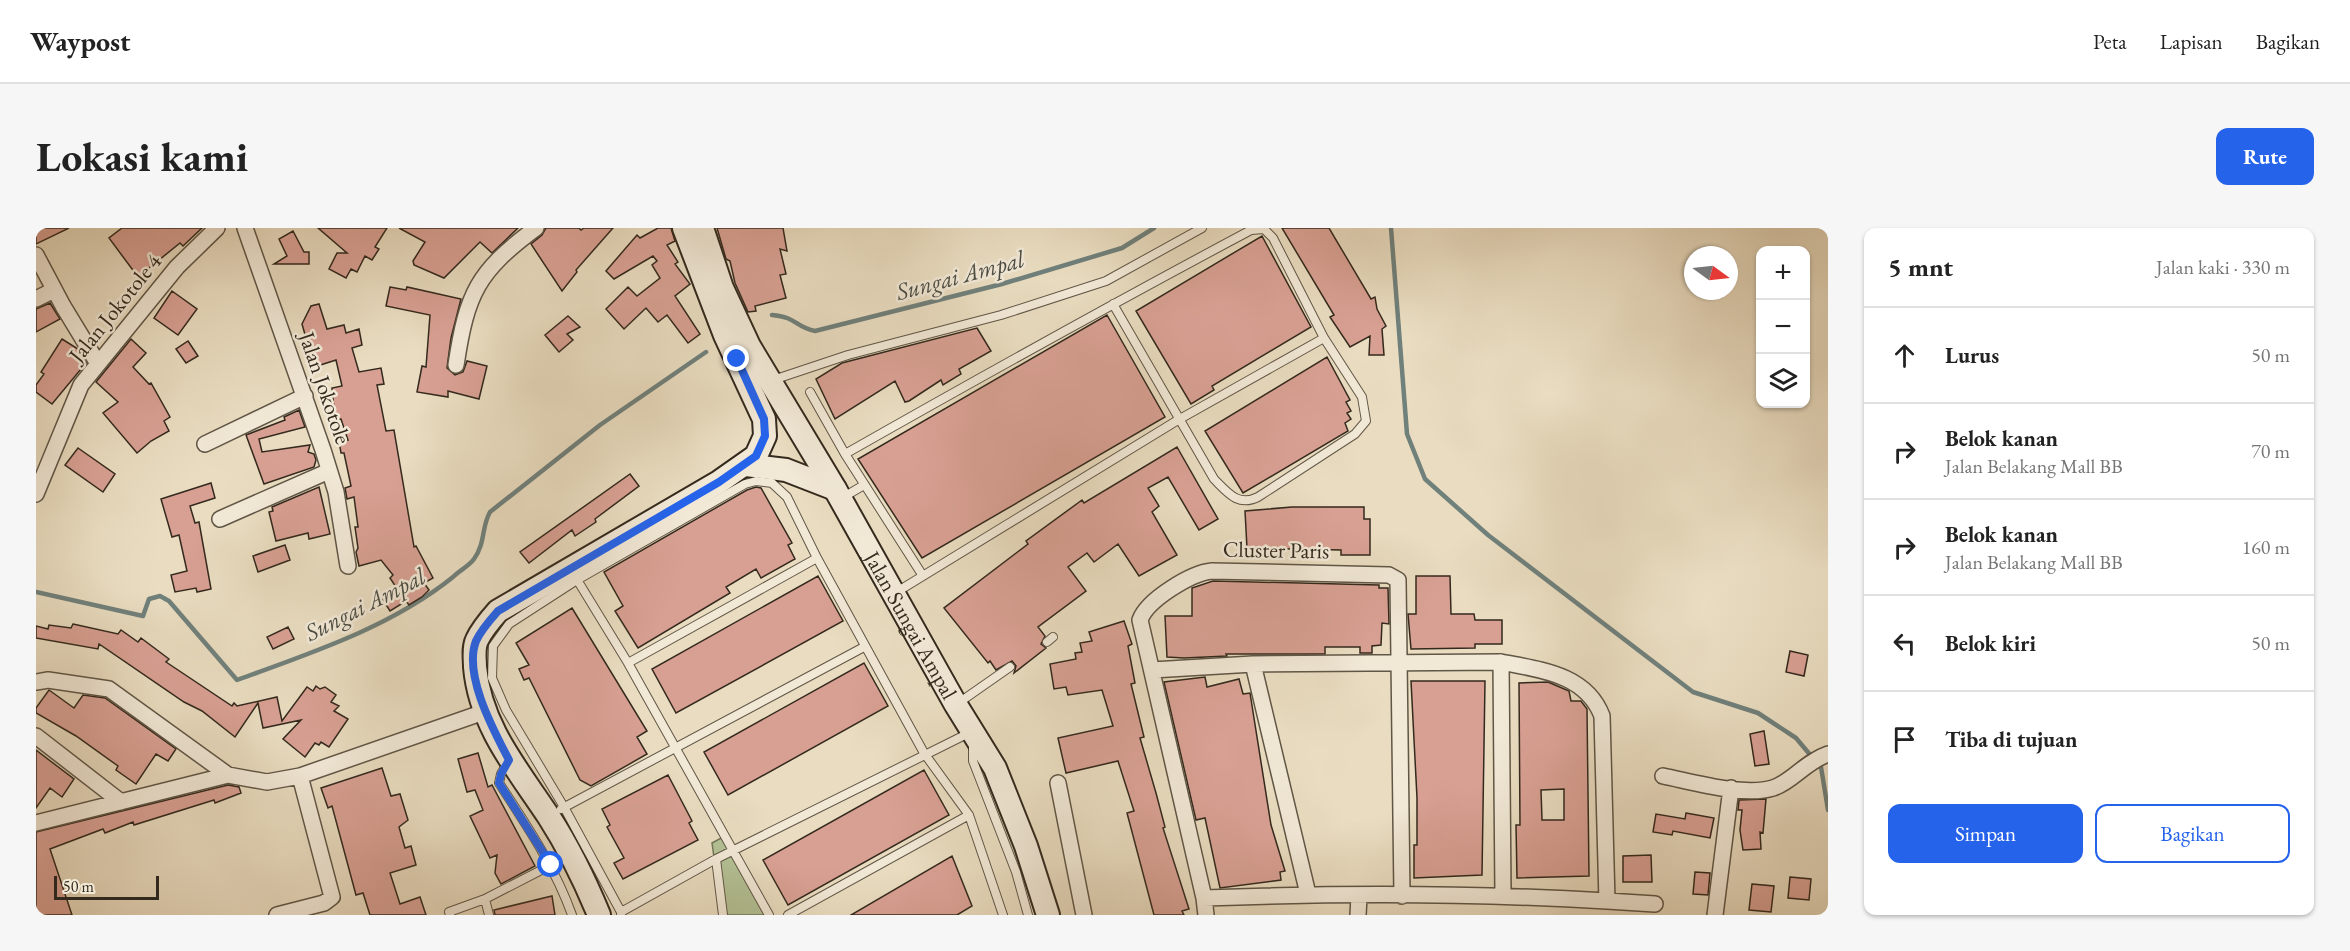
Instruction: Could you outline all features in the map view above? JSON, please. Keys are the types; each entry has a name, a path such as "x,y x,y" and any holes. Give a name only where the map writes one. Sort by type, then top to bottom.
{"main road":[{"name":"Jalan Sungai Ampal","path":"684,228 713,284 736,343 769,382 838,494 956,705 994,768 1026,846 1040,914"},
{"name":"Jalan Sungai Ampal","path":"702,228 713,284"},
{"path":"614,914 581,873 557,813 509,760 484,712 477,683 475,642 498,611 574,574 746,465 756,456 765,436 764,419 736,343"},
{"path":"746,465 786,470 838,494"}],"street":[{"name":"Jalan Jokotole 4","path":"36,494 72,404 98,362 177,267 217,228"},
{"name":"Jalan Jokotole","path":"245,228 305,396 336,492 348,566"},
{"path":"456,365 462,324 477,285 488,268 505,251 536,228"},
{"path":"36,255 54,290 98,362"},
{"path":"36,298 54,290"},
{"path":"205,444 305,396"},
{"path":"220,519 329,471"},
{"name":"Cluster Paris","path":"1206,915 1204,898 1141,628 1142,615 1149,606 1189,577 1212,571 1394,577 1398,580 1400,595 1401,896"},
{"path":"1152,670 1253,664 1400,661 1501,662 1572,680 1597,704 1602,716 1607,901"},
{"path":"1501,662 1503,895"},
{"path":"1253,664 1308,894"},
{"path":"36,682 48,680 109,689 228,775"},
{"path":"36,823 228,775 267,782 300,776 484,712"},
{"path":"36,736 121,802"},
{"path":"1663,776 1731,788 1773,788 1788,780 1806,764 1825,755"},
{"path":"277,915 324,903 332,897 300,776"},
{"path":"1058,783 1084,915"},
{"path":"1715,915 1731,788"},
{"path":"1204,898 1308,894 1359,897 1503,895 1655,904"},
{"path":"1358,915 1359,897"}],"lane":[{"path":"769,382 848,355 1001,315 1106,281 1202,228"},
{"path":"845,454 1113,304 1251,230 1264,229 1273,238 1324,338 1362,397 1366,421 1355,434 1258,497 1246,501 1232,498 1214,479 1113,304"},
{"path":"893,594 1178,420 1324,338"},
{"path":"810,392 864,485 923,576"},
{"path":"972,732 924,753 614,914 557,813 506,710 492,678 493,646 509,624 574,574 745,484 756,481 772,483 788,497 816,558 924,753 969,815 1003,915"},
{"path":"838,494 864,485"},
{"path":"628,663 816,558"},
{"path":"574,574 628,663 769,915"},
{"path":"557,813 675,747 864,647"},
{"path":"956,705 1010,667"},
{"path":"509,760 499,783 551,865 561,884 572,915"},
{"path":"788,915 969,815"},
{"path":"716,859 723,915"},
{"path":"440,915 485,899 551,865"},
{"path":"561,884 581,873"},
{"path":"485,899 489,915"}],"green space":[{"path":"723,837 767,915 722,915 712,843"}],"building":[{"path":"36,228 69,228 36,244"},
{"path":"122,228 202,228 183,246 180,243 138,277 109,238"},
{"path":"318,228 387,228 375,247 379,249 372,260 365,256 357,272 351,269 346,278 329,269 337,253 347,253"},
{"path":"399,228 518,228 492,253 480,242 444,278 414,265 413,261 425,242"},
{"path":"546,228 579,228 581,230 584,228 613,228 576,270 577,272 562,291 531,244 542,235"},
{"path":"658,228 671,228 675,241 667,245 678,262 675,264 690,284 675,296 700,334 688,343 667,315 658,322 646,308 624,329 606,309 628,287 637,296 660,278 652,265 657,261 653,256 614,279 606,271 637,235 640,238"},
{"path":"717,228 783,228 787,251 780,249 786,274 780,275 786,298 755,306 756,311 748,312 735,283 730,261 726,259"},
{"path":"1282,228 1329,228 1371,299 1375,297 1377,309 1386,326 1382,329 1384,355 1369,355 1370,336 1350,347 1330,317 1334,315"},
{"path":"293,231 304,252 309,252 309,264 274,264 287,256 279,239"},
{"path":"1262,236 1311,327 1212,386 1214,390 1191,404 1136,311"},
{"path":"390,287 406,290 407,287 461,299 451,338 447,368 455,375 463,372 467,361 487,366 479,399 448,391 448,397 417,392 422,366 426,367 430,315 386,306"},
{"path":"172,291 197,309 178,335 154,318"},
{"path":"50,303 60,319 36,332 36,309"},
{"path":"319,304 327,329 344,325 346,333 359,329 362,345 352,348 359,372 381,368 384,384 377,385 386,431 394,430 414,547 416,546 433,578 424,583 429,590 422,597 409,605 406,601 390,611 381,597 396,587 390,578 393,575 381,560 359,566 356,552 358,548 355,527 358,527 354,497 347,499 345,488 351,486 339,441 348,440 341,419 335,420 332,388 342,386 336,360 311,368 304,346 308,345 302,324 311,306"},
{"path":"1107,315 1165,417 922,558 858,459"},
{"path":"568,316 580,327 567,334 573,340 559,352 545,335"},
{"path":"977,328 991,351 959,369 961,374 943,385 941,380 909,401 905,402 895,381 835,419 816,379 842,363"},
{"path":"62,339 78,349 86,363 52,404 36,392 36,385 44,374 41,372"},
{"path":"131,339 146,353 133,367 149,384 151,383 170,417 164,421 169,431 151,441 137,453 103,413 118,402 96,382"},
{"path":"188,341 198,356 186,363 176,349"},
{"path":"1327,357 1350,400 1346,402 1351,411 1347,413 1351,419 1345,423 1348,431 1243,493 1205,431"},
{"path":"299,410 305,427 259,439 262,452 310,445 308,452 314,454 316,460 314,467 264,484 246,435 285,420 284,417"},
{"path":"1177,447 1218,519 1199,530 1168,477 1148,488 1159,506 1152,512 1177,555 1139,576 1118,544 1094,562 1087,553 1068,567 1086,591 1038,627 1045,636 1041,644 1046,648 1014,673 1016,666 1012,661 996,670 944,608 1028,544 1026,541 1082,500 1084,503"},
{"path":"78,448 115,474 103,492 65,465"},
{"path":"630,474 639,486 595,519 596,522 575,536 572,530 529,563 520,552"},
{"path":"211,483 215,498 190,506 195,523 199,522 211,589 197,592 196,588 175,592 171,575 187,571 179,535 172,537 161,499"},
{"path":"319,487 330,534 309,539 308,533 276,541 269,512 273,511 272,507"},
{"path":"756,487 761,488 792,543 788,545 795,559 761,578 756,569 726,587 730,593 638,648 615,611 623,606 604,572"},
{"path":"1292,507 1364,507 1364,519 1370,519 1370,555 1341,555 1341,550 1247,548 1245,511"},
{"path":"285,545 290,560 258,572 253,556"},
{"path":"818,576 843,621 676,713 652,669"},
{"path":"1416,576 1450,576 1451,614 1474,614 1475,620 1502,620 1502,644 1475,644 1475,648 1411,649 1408,614 1416,614"},
{"path":"1213,581 1379,585 1379,588 1388,588 1389,624 1382,623 1381,645 1372,646 1372,653 1360,653 1360,647 1325,647 1325,654 1226,654 1227,656 1167,657 1165,616 1192,616 1192,588"},
{"path":"572,608 647,731 637,737 647,754 591,786 580,780 529,678 524,680 519,669 529,665 516,643"},
{"path":"1124,621 1132,644 1128,646 1135,683 1131,684 1144,737 1140,738 1165,827 1163,828 1189,909 1182,911 1184,915 1154,915 1127,813 1134,811 1118,761 1066,773 1058,738 1113,726 1102,690 1068,695 1066,687 1054,689 1050,664 1076,659 1075,653 1082,652 1080,643 1092,641 1089,632"},
{"path":"73,624 118,634 121,630 138,642 141,638 169,659 166,662 232,706 234,703 237,706 277,697 282,721 307,687 313,691 316,686 320,689 325,687 336,695 331,702 339,706 334,711 348,719 329,747 321,742 319,745 315,743 305,757 283,739 301,720 263,728 258,703 235,737 202,711 184,702 99,644 98,649 36,638 36,626 48,629 49,625 71,628"},
{"path":"288,627 294,639 273,649 267,637"},
{"path":"1790,651 1808,655 1804,676 1786,672"},
{"path":"864,663 888,706 728,795 704,752"},
{"path":"1205,677 1207,687 1239,679 1243,694 1250,693 1271,825 1285,871 1280,872 1281,880 1220,888 1205,818 1196,820 1164,682"},
{"path":"1411,681 1485,681 1482,875 1414,878 1417,798"},
{"path":"1548,682 1569,691 1571,701 1581,701 1587,709 1589,876 1517,878 1516,825 1520,825 1519,683","holes":["1564,789 1564,820 1542,820 1541,790"]},
{"path":"49,690 74,708 83,695 105,698 176,749 168,761 156,754 136,784 116,770 118,766 76,736 36,713 36,708"},
{"path":"1764,731 1769,764 1755,766 1750,734"},
{"path":"36,750 74,779 62,797 50,788 36,808"},
{"path":"478,753 488,787 492,785 535,866 501,884 495,873 497,855 490,858 470,816 483,810 475,790 467,792 458,759"},
{"path":"382,768 391,796 400,794 408,820 399,827 405,848 411,846 416,865 390,873 400,904 420,897 426,915 370,915 363,893 356,895 332,806 328,808 321,788"},
{"path":"924,770 949,815 788,905 763,860"},
{"path":"668,775 692,821 689,823 698,840 623,879 614,863 624,858 607,827 610,825 602,809"},
{"path":"228,785 239,787 241,793 215,803 214,800 134,825 133,822 105,833 103,829 50,849 72,915 36,915 36,832"},
{"path":"1766,799 1763,833 1760,832 1761,849 1743,850 1740,830 1742,810 1738,810 1739,800"},
{"path":"1686,813 1714,818 1710,838 1673,831 1672,835 1653,832 1656,814 1685,819"},
{"path":"1651,855 1652,882 1623,882 1623,856"},
{"path":"952,856 972,906 957,915 851,915"},
{"path":"1695,872 1710,873 1708,895 1693,894"},
{"path":"1790,877 1811,879 1809,900 1788,898"},
{"path":"1752,884 1774,886 1771,912 1749,910"},
{"path":"552,896 555,915 495,915 494,910"}],"waterway":[{"name":"Sungai Ampal","path":"772,315 786,318 815,331 1002,284 1122,248 1154,228"},
{"path":"1391,228 1407,434 1425,479 1488,535 1693,692 1758,713 1796,738 1812,757"},
{"name":"Sungai Ampal","path":"36,592 143,616 149,599 160,596 169,601 237,680 293,660 350,637 429,595 474,559 478,553 490,512 600,425 706,352"},
{"path":"1818,764 1821,767 1828,810"}],"route":[{"path":"551,865 499,783 499,778 509,760 484,712 477,683 475,642 498,611 719,482 756,456 765,436 764,419 737,359"}]}
